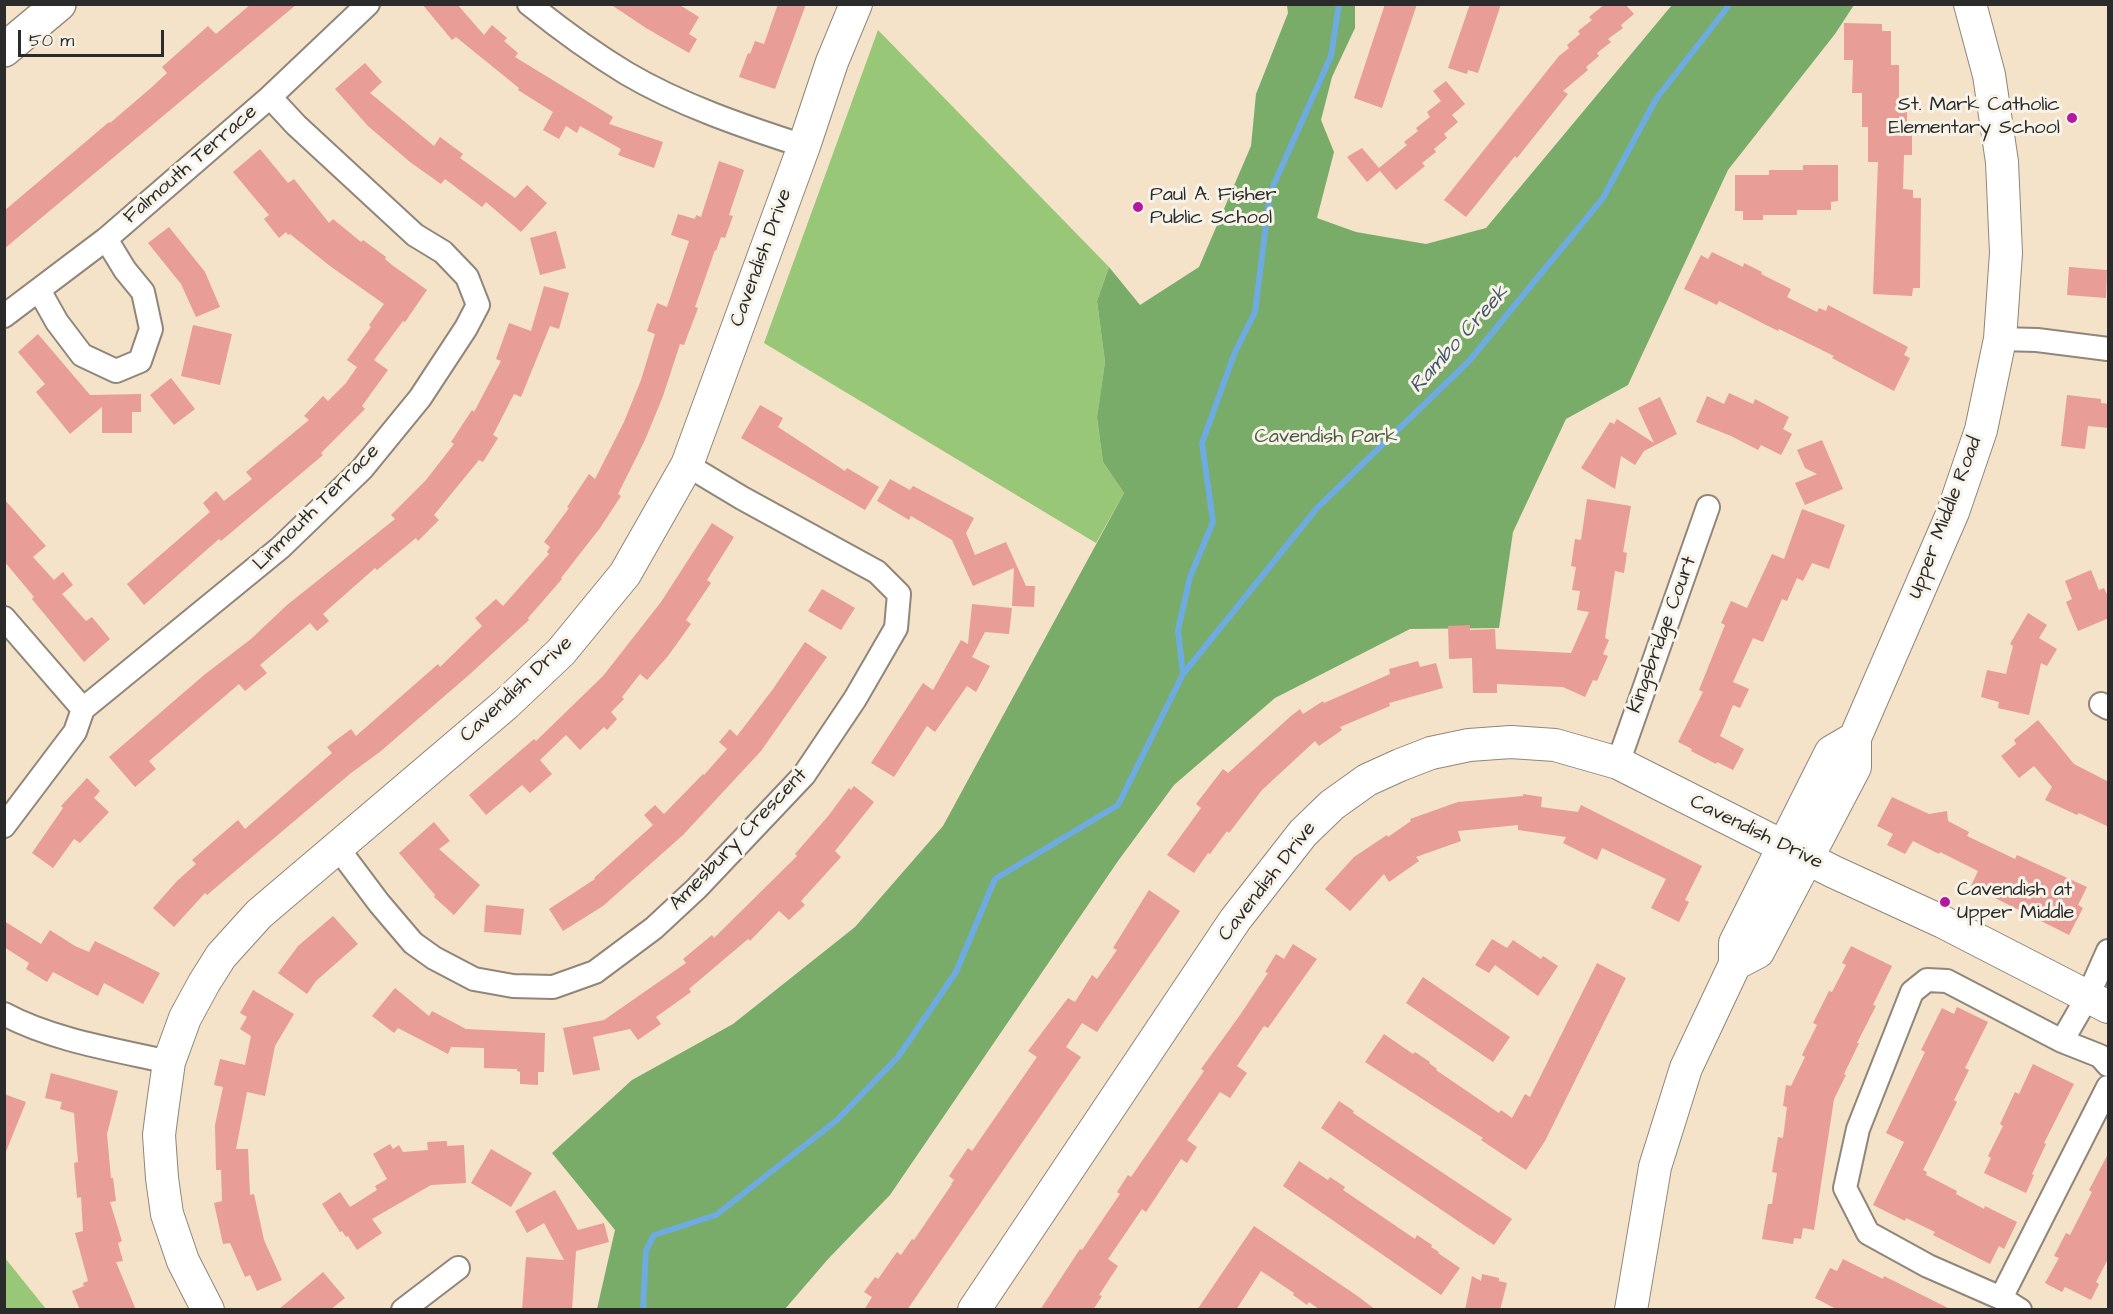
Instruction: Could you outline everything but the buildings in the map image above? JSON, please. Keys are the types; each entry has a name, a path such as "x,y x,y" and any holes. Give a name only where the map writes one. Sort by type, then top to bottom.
{"main road":[{"path":"4,50 59,4"}],"street":[{"name":"Falmouth Terrace","path":"4,316 106,239 270,97 369,4"},
{"path":"529,4 599,56 628,74 743,127 804,146"},
{"name":"Cavendish Drive","path":"208,1310 183,1261 168,1215 162,1178 159,1135 169,1062 184,1018 221,956 259,914 506,704 561,652 625,574 687,465 804,146 832,62 856,4"},
{"name":"Upper Middle Road","path":"1631,1310 1655,1167 1686,1068 1735,964 1758,952 1831,752 1855,738 1953,512 1981,430 2000,339 2007,254 2001,162 1989,75 1970,4"},
{"name":"Linmouth Terrace","path":"4,826 75,732 83,709 280,548 362,469 420,398 466,328 478,304 467,277 443,252 407,228 296,125 270,97"},
{"path":"39,290 57,322 82,355 116,371 140,361 151,330 143,292 125,270 106,239"},
{"path":"2000,339 2037,340 2109,349"},
{"name":"Amesbury Crescent","path":"337,847 379,903 413,943 434,958 474,979 513,986 553,987 595,972 654,928 697,888 804,775 855,699 896,628 899,594 877,572 687,465"},
{"name":"Kingsbridge Court","path":"1618,763 1708,507"},
{"path":"4,618 83,709"},
{"name":"Cavendish Drive","path":"974,1310 1235,920 1303,832 1332,805 1367,780 1431,753 1469,745 1510,742 1555,745 1618,763 1844,876 1943,922 2098,1001"},
{"path":"2062,1041 2098,1001 2109,951"},
{"path":"2109,1065 2100,1056 2062,1041 1947,981 1928,980 1912,992 1858,1129 1845,1188 1868,1233 1928,1266 2010,1304 2109,1087"},
{"path":"4,1014 21,1023 67,1038 169,1062"},
{"path":"404,1310 458,1268"}],"green space":[{"name":"Cavendish Park","path":"1287,5 1355,5 1355,28 1332,77 1321,120 1334,152 1317,218 1356,232 1426,244 1486,228 1672,5 1854,5 1835,34 1728,170 1628,385 1566,419 1513,532 1499,628 1410,629 1275,698 1174,785 1118,861 890,1195 829,1258 785,1309 597,1309 615,1230 552,1153 632,1080 733,1024 855,927 943,826 1124,493 1103,462 1097,418 1105,362 1097,301 1109,267 1140,305 1199,267 1251,146 1256,94 1288,13"},
{"path":"878,30 1109,267 1097,301 1105,362 1097,419 1103,462 1124,493 1096,543 764,343"},
{"path":"5,1258 46,1309 5,1309"}],"waterway":[{"path":"1183,674 1178,630 1190,577 1213,522 1202,443 1235,352 1255,312 1270,193 1331,56 1339,4"},
{"name":"Rambo Creek","path":"643,1310 646,1250 654,1235 716,1215 837,1120 898,1057 956,972 995,879 1118,805 1183,674 1317,508 1469,361 1603,198 1656,99 1730,4"}],"place":[{"name":"St. Mark Catholic Elementary School","path":"2072,118"},
{"name":"Paul A. Fisher Public School","path":"1138,207"},
{"name":"Cavendish at Upper Middle","path":"1945,902"}]}
